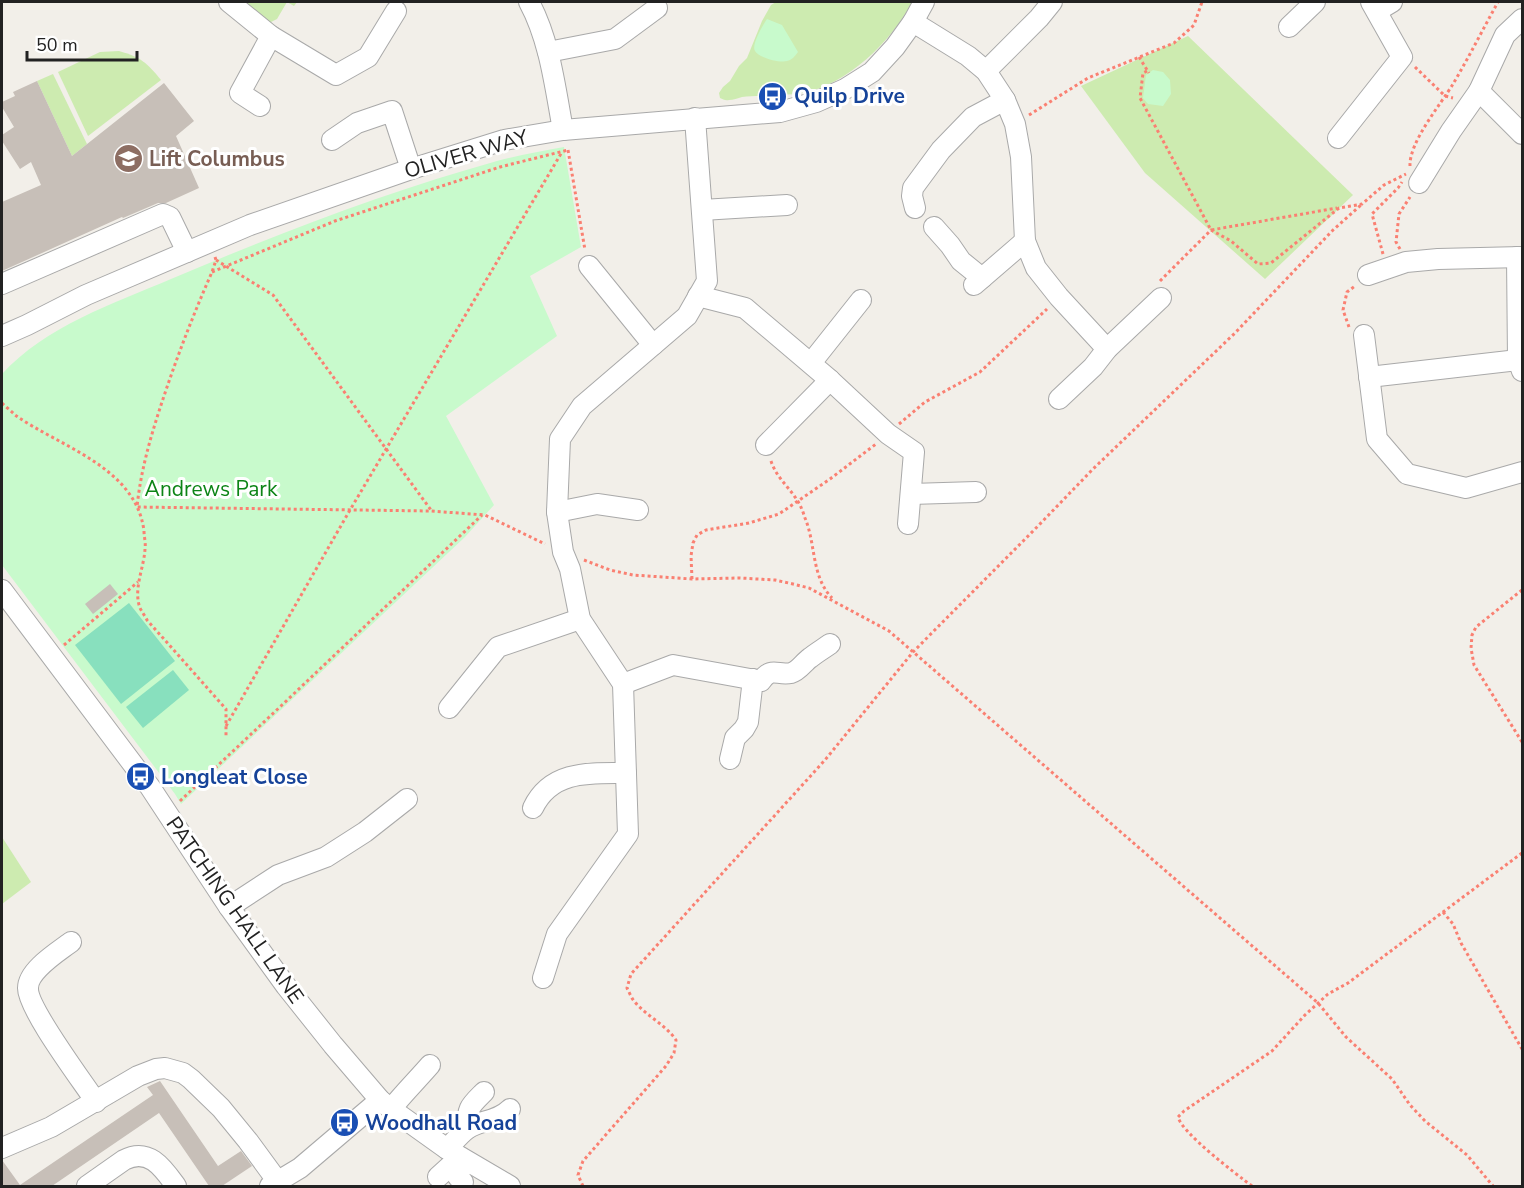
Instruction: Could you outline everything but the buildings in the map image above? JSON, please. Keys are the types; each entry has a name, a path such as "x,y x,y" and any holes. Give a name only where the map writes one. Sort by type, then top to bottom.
{"street":[{"path":"229,2 271,36 336,75 368,57 396,11"},
{"path":"529,2 538,19 548,52 563,130"},
{"name":"OLIVER WAY","path":"2,336 27,326 86,295 250,225 411,169 504,140 563,130 780,112 816,102 845,89 872,72 895,47 924,2"},
{"path":"986,71 1052,2"},
{"path":"1289,27 1315,2"},
{"path":"1338,138 1402,57 1380,5"},
{"path":"548,52 615,39 657,8"},
{"path":"1412,174 1451,131 1479,91 1505,35 1522,19"},
{"path":"913,22 968,56 986,71 1005,100 1015,124 1021,157 1025,241 1035,268 1107,349"},
{"path":"261,106 240,93 271,36"},
{"path":"1479,91 1522,134"},
{"path":"915,208 913,188 941,150 973,117 1005,100"},
{"path":"332,141 357,123 392,111 411,169"},
{"path":"543,978 557,934 628,834 623,684 580,619 570,569 563,552 557,512 560,439 582,406 687,316 707,281 695,118"},
{"path":"702,210 787,205"},
{"path":"2,284 163,214 170,217 187,252"},
{"path":"934,227 978,282 1025,241"},
{"path":"1368,275 1406,262 1520,257 1520,366 1369,377"},
{"path":"588,266 653,345"},
{"path":"698,296 745,308 811,363 888,434 914,452 908,524"},
{"path":"1059,399 1161,298"},
{"path":"811,363 861,300"},
{"name":"OLIVER WAY","path":"2,346 27,326"},
{"path":"1364,334 1377,439 1407,474 1466,488 1522,472"},
{"path":"766,445 830,380"},
{"path":"911,494 976,492"},
{"path":"557,512 597,504 638,510"},
{"name":"PATCHING HALL LANE","path":"2,590 150,786 229,907 333,1046 385,1104 458,1156 510,1186"},
{"path":"448,708 498,647 580,619"},
{"path":"623,684 673,665 757,680 770,672 791,673 830,644"},
{"path":"729,759 735,738 748,722 757,680"},
{"path":"533,808 548,788 562,779 578,774 626,773"},
{"path":"229,907 278,874 326,857 365,832 407,799"},
{"path":"71,942 40,966 27,987 41,1019 96,1102"},
{"path":"2,1148 51,1127 147,1072 165,1068 183,1073 191,1079 233,1121 274,1184 300,1168 408,1088 430,1065"},
{"path":"464,1182 458,1176 458,1156 468,1128 468,1110 484,1092"},
{"path":"468,1128 495,1119 510,1109"},
{"path":"87,1186 124,1160 136,1156 159,1164 176,1186"},
{"path":"438,1177 458,1156"}],"path":[{"path":"1015,124 1088,78 1174,43 1194,25 1202,2"},
{"path":"1406,262 1396,242 1399,214 1412,174 1410,160 1421,133 1452,86 1498,2"},
{"path":"1139,57 1148,72 1143,73 1140,98 1212,230 1231,241 1258,264 1271,263 1339,208"},
{"path":"1402,57 1419,69 1445,96"},
{"path":"563,130 588,266"},
{"path":"212,272 336,221 500,167 568,150"},
{"path":"226,726 350,510 562,152"},
{"path":"583,1186 578,1175 583,1161 666,1066 674,1053 676,1040 669,1030 641,1008 627,988 631,974 825,760 912,652 1093,469 1235,333 1333,230 1384,185 1412,174"},
{"path":"1161,298 1159,281 1212,230 1362,204"},
{"path":"137,507 139,485 150,438 181,344 216,260 273,295 431,511"},
{"path":"1364,334 1351,331 1343,310 1347,292 1368,275"},
{"path":"692,579 691,556 697,535 706,530 748,523 779,514 830,479 925,402 980,372 1059,297"},
{"path":"2,403 16,415 80,452 110,473 130,494 143,527 145,547 138,582 140,606 147,620 226,709 226,737"},
{"path":"766,445 772,466 797,501 810,531 816,569 826,591 835,602"},
{"path":"137,507 431,511 485,515 528,537 610,570 692,579 774,580 809,588 889,631 1318,1004 1346,1037 1392,1079 1410,1105 1425,1121 1467,1155 1492,1186"},
{"path":"167,813 482,515"},
{"path":"51,655 138,582"},
{"path":"1522,590 1476,627 1472,635 1471,648 1474,665 1522,742"},
{"path":"1252,1186 1190,1134 1180,1123 1178,1117 1272,1051 1328,994 1348,983 1522,853"},
{"path":"1443,912 1453,924 1461,943 1522,1049"}],"green space":[{"path":"237,2 287,2 277,19 269,23"},
{"path":"776,2 912,2 893,32 880,46 851,71 835,81 802,93 747,96 728,100 720,98 719,93 747,58 762,21 771,5"},
{"path":"767,19 782,25 798,52 790,60 770,59 755,51 756,40"},
{"path":"1188,36 1353,195 1265,279 1145,173 1081,86"},
{"path":"119,51 143,61 161,80 88,136 58,72 100,52"},
{"path":"1153,70 1163,72 1170,80 1171,94 1163,106 1148,104 1143,98 1146,75"},
{"path":"53,74 87,144 72,156 37,81"},
{"name":"Andrews Park","path":"564,147 581,247 530,276 557,336 446,416 494,505 465,537 181,804 2,565 2,374 19,357 59,329 126,298 251,246 332,215 455,173 522,155"},
{"path":"129,603 175,661 121,704 75,645"},
{"path":"173,670 189,690 143,728 126,707"},
{"path":"2,837 31,882 2,904"}],"place":[{"name":"Quilp Drive","path":"773,96"},
{"name":"Lift Columbus","path":"128,159"},
{"name":"Longleat Close","path":"140,777"},
{"name":"Woodhall Road","path":"344,1123"}]}
